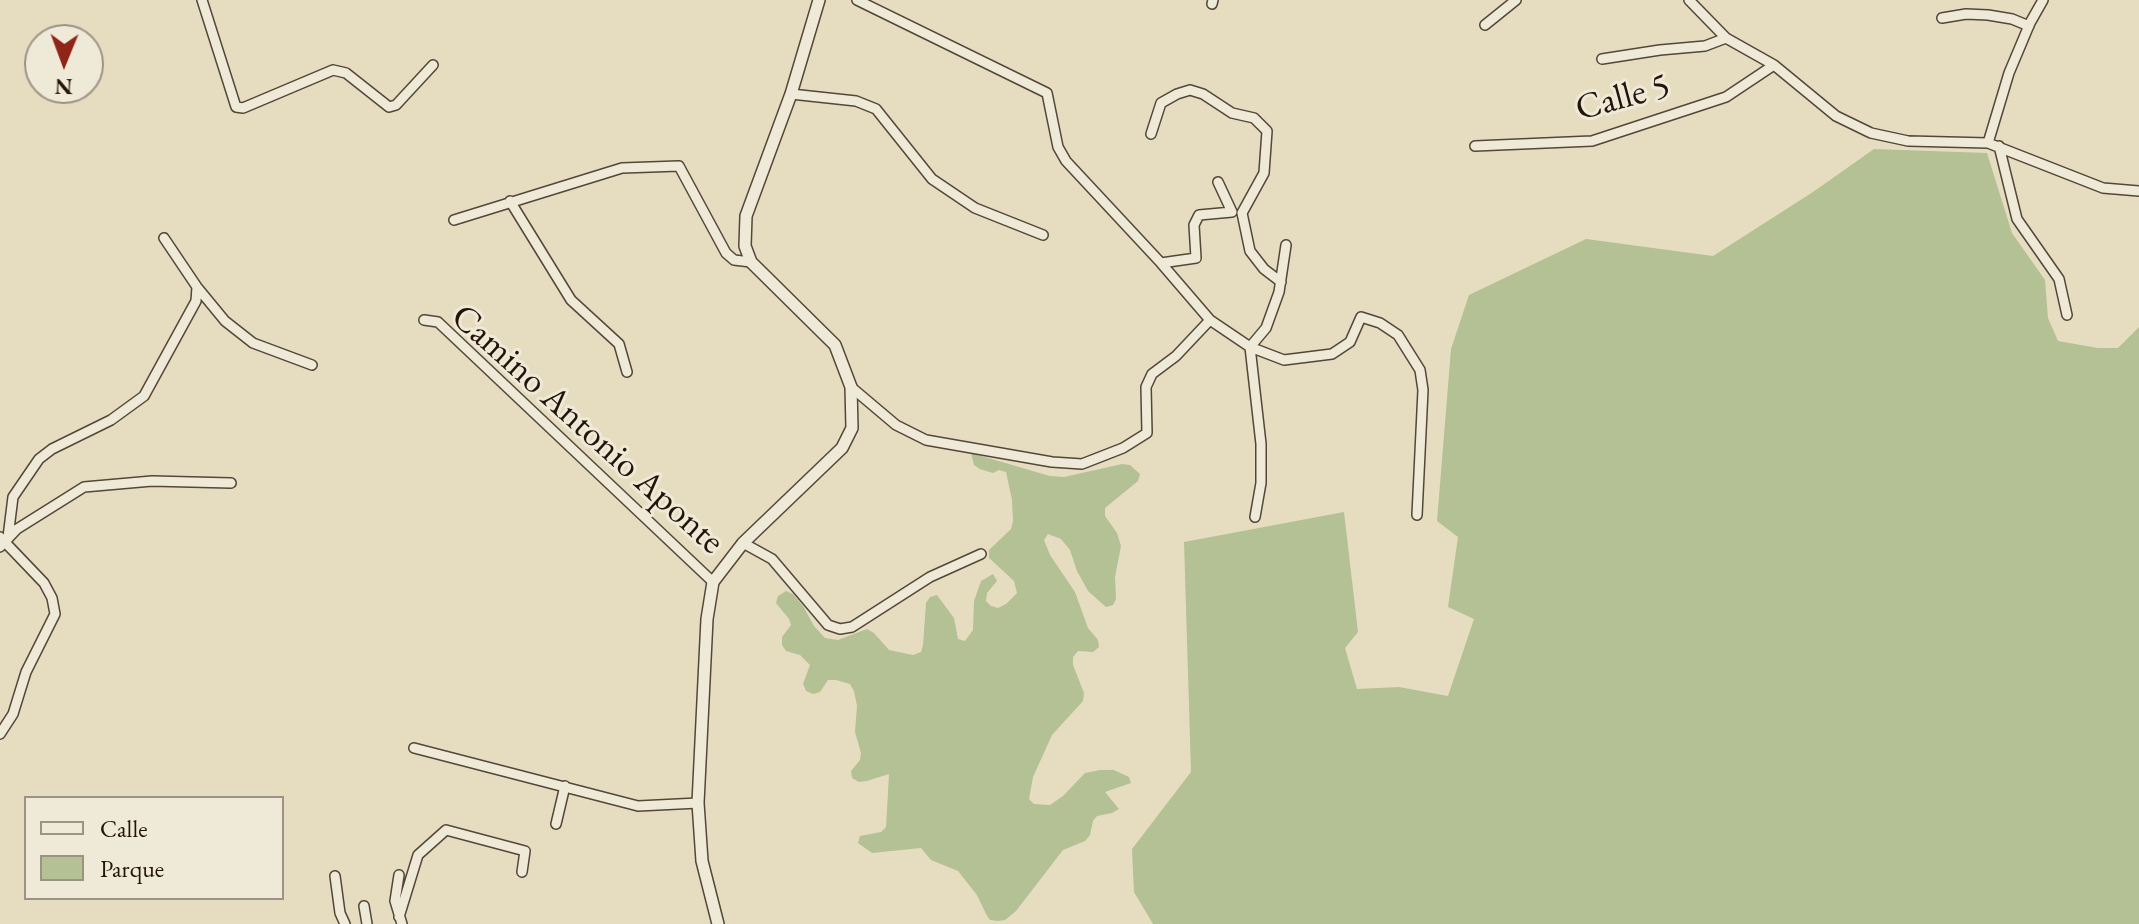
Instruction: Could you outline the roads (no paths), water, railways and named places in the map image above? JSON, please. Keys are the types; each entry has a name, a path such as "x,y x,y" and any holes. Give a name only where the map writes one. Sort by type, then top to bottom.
{"street":[{"path":"202,0 236,107 243,108 333,70 346,73 389,107 396,105 433,65"},
{"path":"718,924 702,861 698,803 707,619 713,582 743,543 842,448 852,428 851,387 835,345 751,262 745,246 746,216 791,94 819,0"},
{"path":"857,0 1047,93 1058,147 1066,161 1210,320 1250,347 1284,360 1332,354 1350,342 1361,317 1380,323 1398,335 1420,370 1423,390 1417,515"},
{"path":"1485,25 1516,0"},
{"path":"1689,0 1726,38 1774,65 1836,116 1881,137 1908,141 1988,143 2103,188 2139,191"},
{"path":"1988,143 2009,73 2043,0"},
{"path":"1942,18 1966,14 1988,15 2029,26"},
{"path":"1602,59 1705,46 1726,38"},
{"name":"Calle 5","path":"1475,146 1592,141 1726,97 1774,65"},
{"path":"1151,134 1161,103 1190,90 1203,94 1232,113 1254,118 1267,131 1264,173 1242,213 1250,251 1264,269 1281,282"},
{"path":"791,94 856,101 876,109 932,179 975,208 1043,235"},
{"path":"1999,146 2017,219 2059,279 2067,315"},
{"path":"454,220 622,168 679,166 726,253 734,260 751,262"},
{"path":"1161,263 1196,258 1194,225 1199,215 1232,212 1218,182"},
{"path":"510,201 571,300 619,344 627,372"},
{"path":"164,238 197,287 225,321 253,343 312,365"},
{"path":"1255,517 1261,483 1261,444 1250,347 1266,328 1281,282 1286,245"},
{"path":"3,541 13,497 39,459 52,449 111,420 144,396 196,301 197,287"},
{"name":"Camino Antonio Aponte","path":"424,320 438,322 713,582"},
{"path":"851,387 896,425 926,440 1052,462 1082,464 1123,448 1147,433 1146,387 1152,374 1176,356 1210,320"},
{"path":"3,541 84,487 152,481 231,483"},
{"path":"0,734 13,714 26,672 55,614 52,598 44,583 3,541"},
{"path":"743,543 772,559 828,625 840,629 852,627 930,577 981,554"},
{"path":"414,748 638,806 698,803"},
{"path":"556,824 565,786"},
{"path":"400,920 418,855 446,830 525,851 522,872"},
{"path":"399,875 395,901 400,920"},
{"path":"335,876 340,913 345,924"},
{"path":"364,906 367,924"}]}
